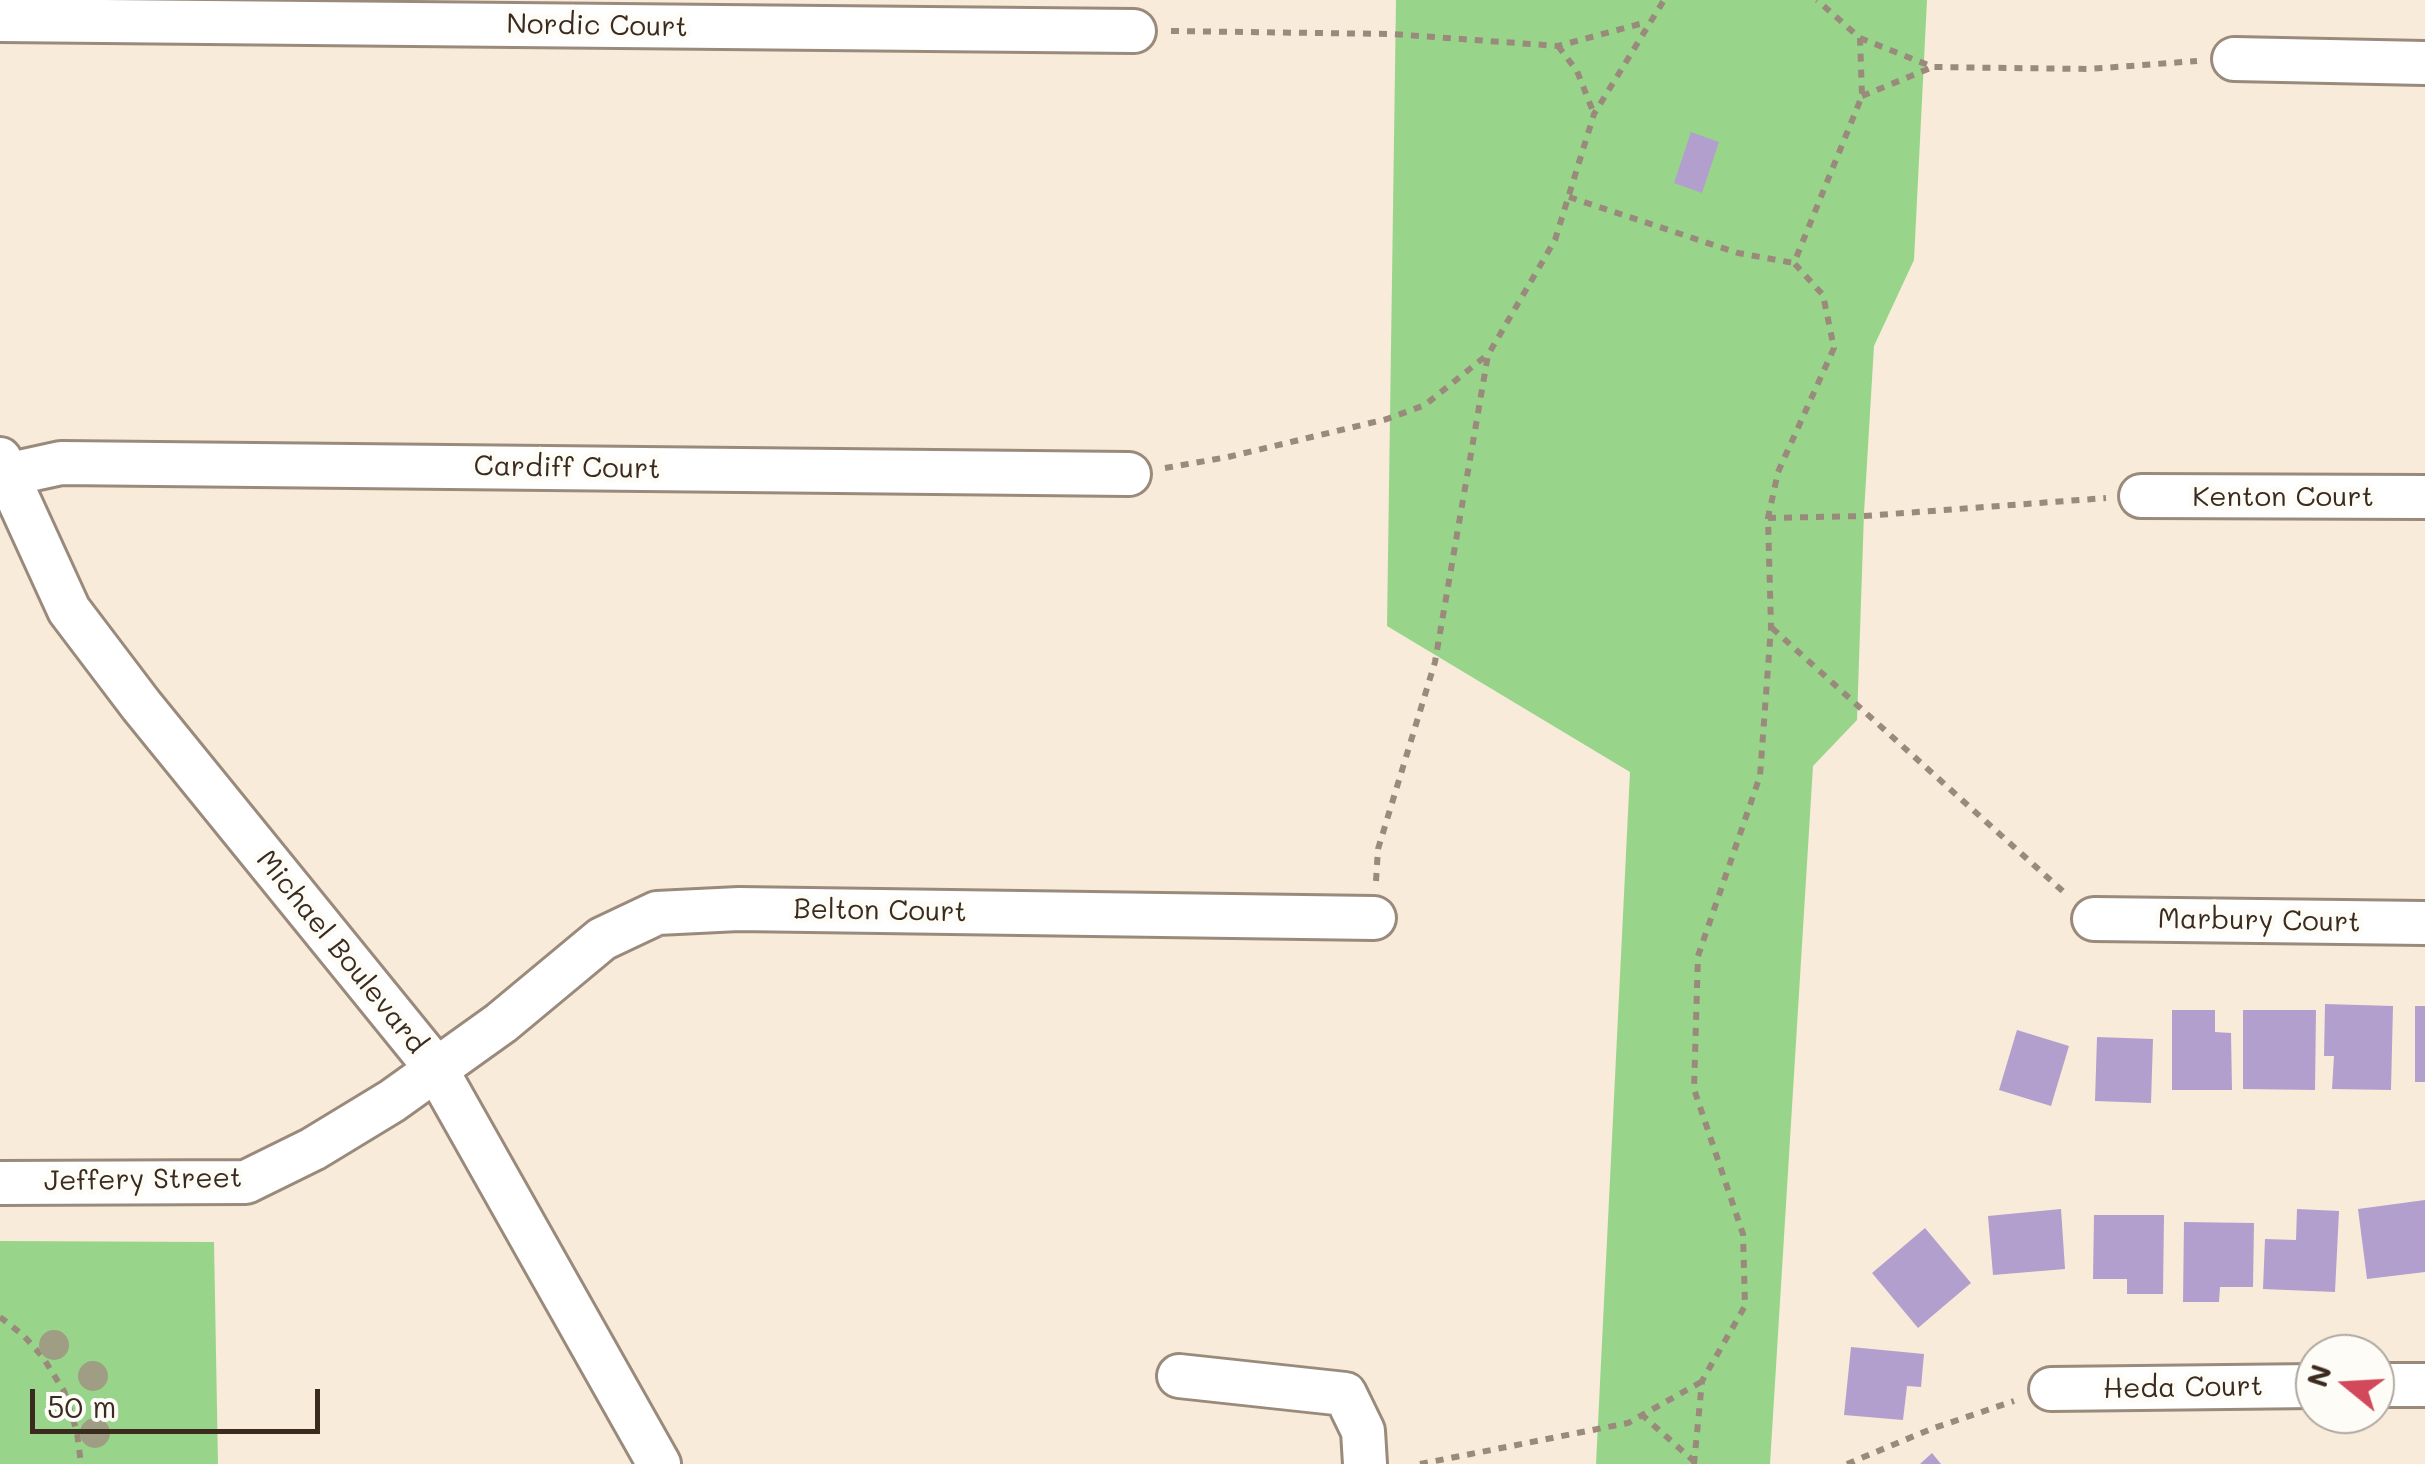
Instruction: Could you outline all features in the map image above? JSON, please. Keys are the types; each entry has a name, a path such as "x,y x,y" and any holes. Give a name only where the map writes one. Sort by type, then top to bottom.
{"street":[{"name":"Nordic Court","path":"0,20 1134,31"},
{"path":"2234,59 2425,63"},
{"name":"Cardiff Court","path":"3,467 61,463 1129,474"},
{"name":"Michael Boulevard","path":"3,467 69,610 140,706 435,1068 659,1464"},
{"name":"Kenton Court","path":"2141,496 2425,497"},
{"name":"Belton Court","path":"435,1068 501,1023 602,940 657,914 739,909 1374,918"},
{"name":"Marbury Court","path":"2094,920 2425,923"},
{"name":"Jeffery Street","path":"0,1183 246,1182 313,1149 392,1101 435,1068"},
{"path":"1179,1376 1345,1394 1363,1431 1365,1464"},
{"path":"2395,1385 2425,1385"},
{"name":"Heda Court","path":"2050,1389 2295,1386"}],"path":[{"path":"1129,474 1228,457 1387,419 1426,405 1488,354 1556,240 1594,114 1664,0"},
{"path":"1816,0 1860,38 1933,67 2089,69 2234,59"},
{"path":"1134,31 1392,34 1558,46 1647,22"},
{"path":"1794,263 1862,96 1860,38"},
{"path":"1558,46 1577,72 1594,114"},
{"path":"1862,96 1933,67"},
{"path":"1569,197 1738,252 1794,263 1823,296 1834,348 1778,472 1768,518 1771,627 1760,776 1698,956 1694,1089 1743,1234 1744,1306 1702,1381 1695,1463"},
{"path":"1374,918 1378,849 1435,662 1488,354"},
{"path":"1768,518 1864,516 2141,496"},
{"path":"1771,627 2094,920"},
{"path":"0,1318 42,1356 64,1391 80,1464"},
{"path":"1420,1464 1628,1423 1702,1381"},
{"path":"1847,1464 1931,1429 2050,1389"},
{"path":"1640,1414 1695,1463"}],"green space":[{"path":"1396,0 1927,0 1914,260 1874,346 1857,720 1813,766 1770,1464 1596,1464 1630,772 1387,626"},
{"path":"0,1241 214,1242 218,1464 0,1464"}],"building":[{"path":"1691,132 1719,142 1702,193 1674,183"},
{"path":"2325,1004 2393,1006 2391,1090 2332,1089 2334,1056 2324,1056"},
{"path":"2415,1006 2425,1006 2425,1082 2415,1082"},
{"path":"2172,1010 2215,1010 2215,1032 2231,1033 2232,1090 2172,1090"},
{"path":"2243,1010 2316,1010 2315,1090 2243,1089"},
{"path":"2017,1030 2069,1046 2051,1106 1999,1090"},
{"path":"2097,1037 2153,1039 2151,1103 2095,1101"},
{"path":"2425,1200 2425,1272 2367,1279 2358,1209"},
{"path":"2061,1209 2065,1269 1993,1275 1988,1216"},
{"path":"2297,1209 2339,1211 2335,1292 2263,1289 2265,1239 2296,1240"},
{"path":"2094,1215 2164,1215 2163,1294 2127,1294 2127,1279 2093,1279"},
{"path":"2184,1222 2254,1223 2253,1287 2220,1287 2219,1302 2183,1302"},
{"path":"1925,1228 1971,1283 1918,1328 1872,1273"},
{"path":"1851,1347 1924,1354 1921,1387 1907,1386 1903,1420 1844,1415"},
{"path":"1932,1453 1941,1464 1920,1464"}]}
